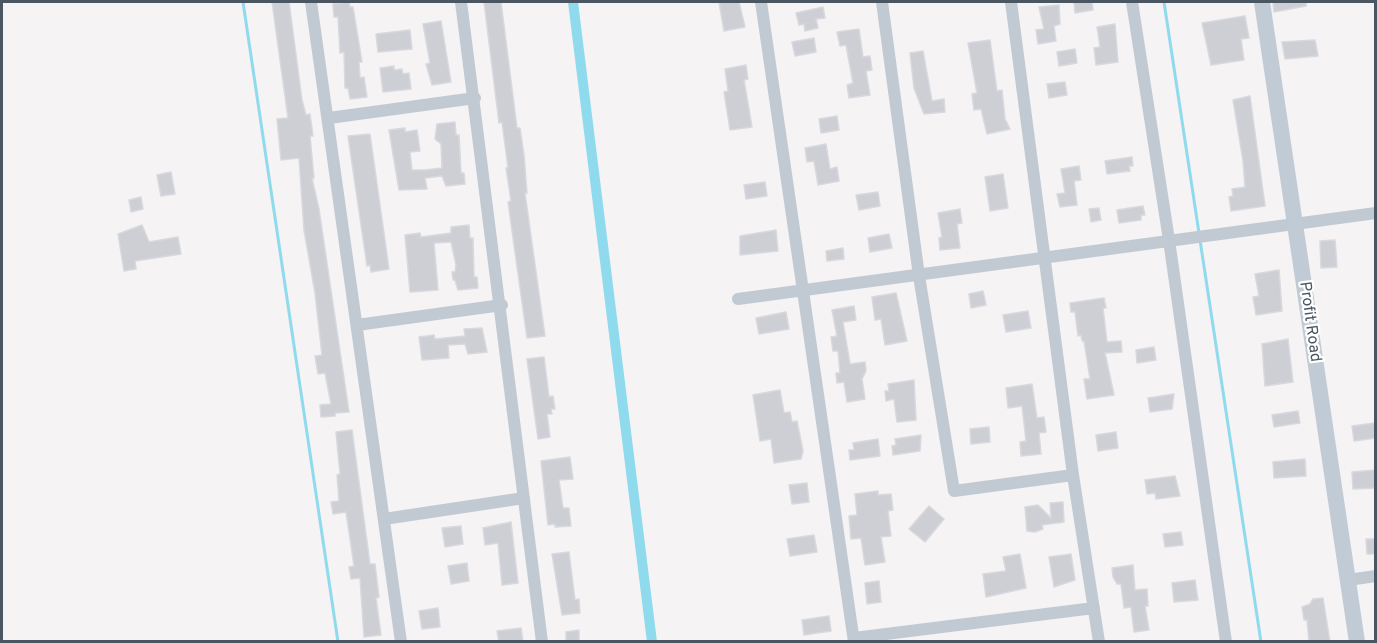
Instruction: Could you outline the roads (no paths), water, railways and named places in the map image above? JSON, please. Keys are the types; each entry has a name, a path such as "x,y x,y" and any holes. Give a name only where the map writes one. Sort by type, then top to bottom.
{"street":[{"path":"311,2 401,642"},
{"path":"461,2 502,305 542,642"},
{"path":"761,2 854,640 1094,608"},
{"path":"882,2 919,276 954,491 1073,475"},
{"path":"1011,2 1073,475 1099,642"},
{"path":"1132,2 1169,240 1226,642"},
{"name":"Profit Road","path":"1262,2 1357,642"},
{"path":"329,118 474,98"},
{"path":"738,299 1376,213"},
{"path":"357,325 502,305"},
{"path":"384,519 524,498"},
{"path":"1348,580 1376,576"}],"waterway":[{"path":"243,2 338,642"},
{"path":"573,2 652,642"},
{"path":"1164,2 1199,233"},
{"path":"1200,240 1261,642"}]}
